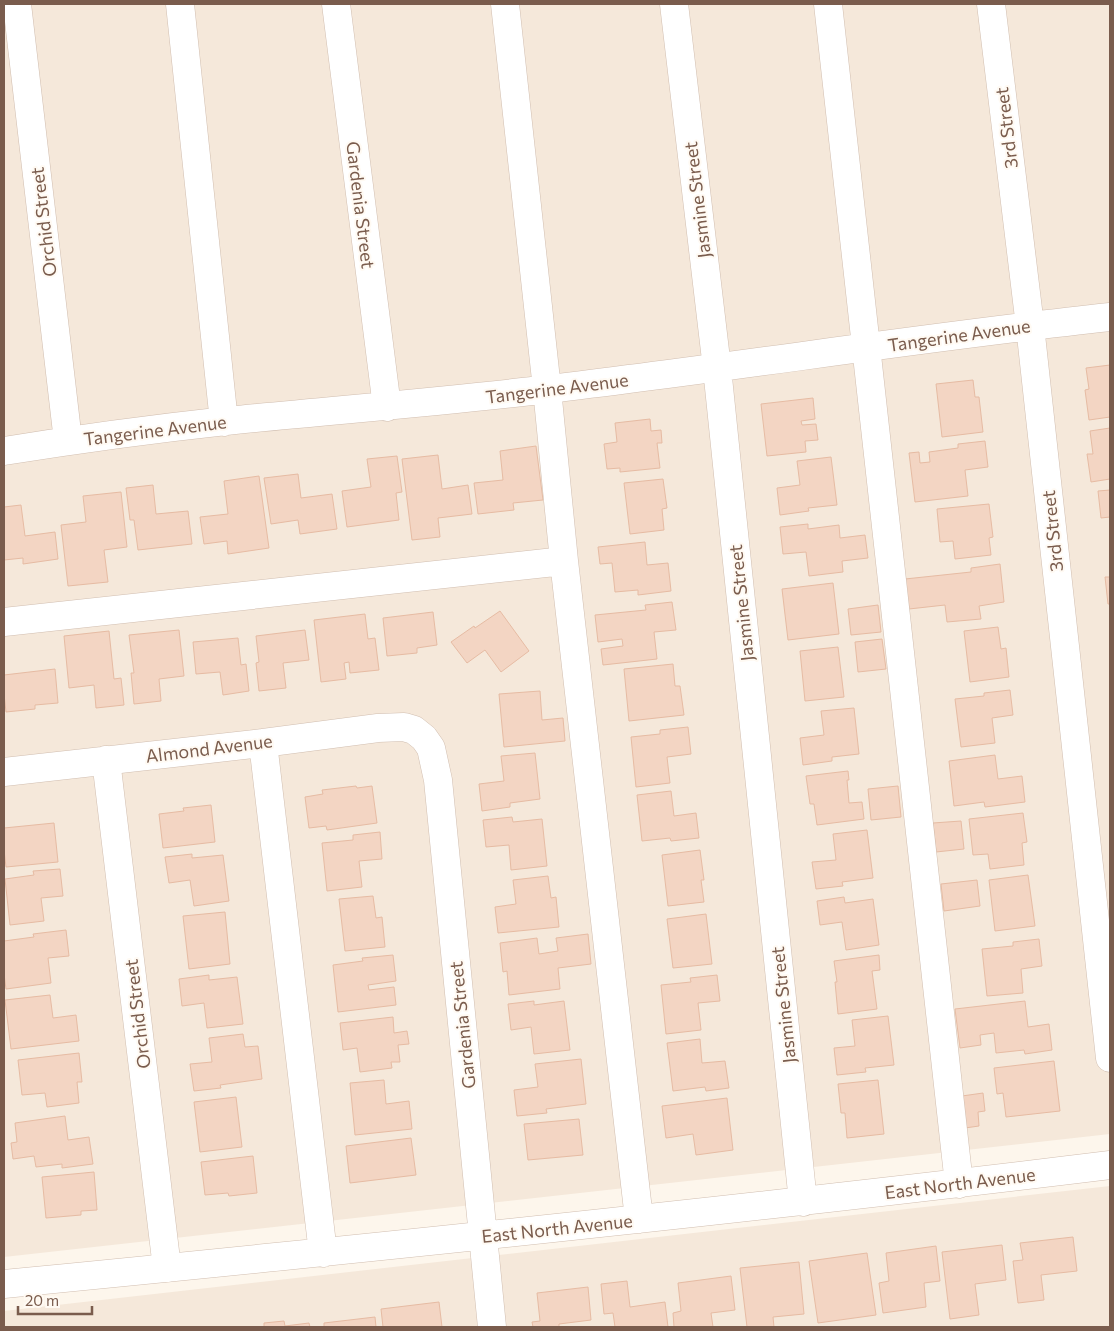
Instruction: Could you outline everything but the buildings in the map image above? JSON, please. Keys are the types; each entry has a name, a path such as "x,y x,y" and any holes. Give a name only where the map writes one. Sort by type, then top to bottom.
{"street":[{"name":"Orchid Street","path":"17,4 68,441"},
{"path":"180,4 224,422"},
{"name":"Gardenia Street","path":"336,4 387,406"},
{"path":"504,4 547,389 564,561 639,1219"},
{"name":"Jasmine Street","path":"674,4 717,368 803,1202"},
{"path":"828,4 959,1184"},
{"name":"3rd Street","path":"991,4 1030,326 1110,1058"},
{"name":"Tangerine Avenue","path":"4,450 224,422 547,389 1110,317"},
{"path":"4,622 564,561"},
{"name":"Almond Avenue","path":"4,772 378,728 404,727 414,730"},
{"name":"Gardenia Street","path":"414,730 424,738 431,748 438,780 492,1327"},
{"path":"263,742 323,1253"},
{"name":"Orchid Street","path":"106,760 167,1268"},
{"name":"East North Avenue","path":"4,1284 323,1253 803,1202 1110,1166"}],"shaded area":[{"path":"4,4 1110,4 1110,1134 4,1257"},
{"path":"1110,1186 1110,1327 4,1327 4,1311"}]}
